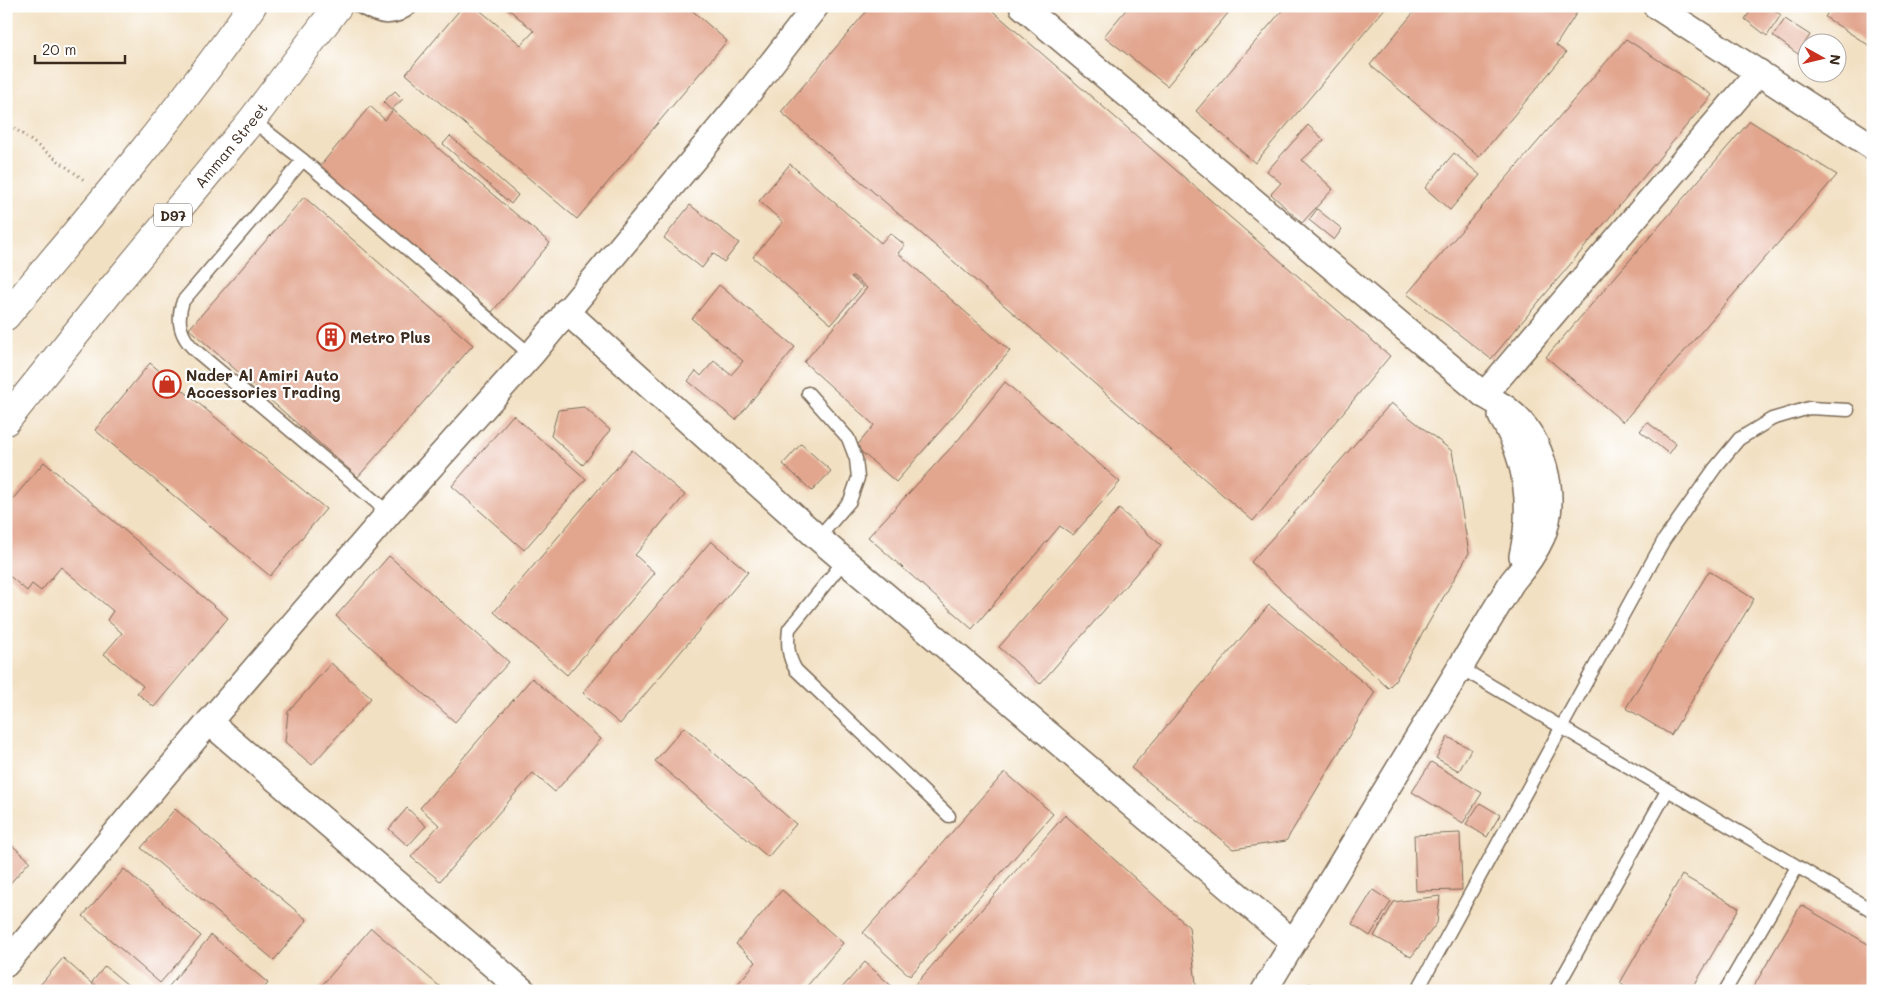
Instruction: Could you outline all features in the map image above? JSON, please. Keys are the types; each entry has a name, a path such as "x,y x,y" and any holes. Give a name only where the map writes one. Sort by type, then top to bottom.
{"main road":[{"path":"6,316 107,196 206,69 252,6"},
{"name":"Amman Street","path":"6,422 111,290 252,120 338,6"}],"street":[{"path":"6,964 209,722 389,513 531,355 743,100 816,6"},
{"path":"1022,6 1484,395 1502,418 1515,443 1524,470 1528,498 1527,527 1522,555 1512,582 1264,991"},
{"path":"1656,6 1873,147"},
{"path":"1484,395 1759,72"},
{"path":"566,311 844,561 1294,942"},
{"path":"209,722 523,991"}],"lane":[{"path":"358,6 374,16 382,18 400,16 413,6"},
{"path":"252,120 303,160 531,355"},
{"path":"303,160 184,301 179,323 182,334 196,351 389,513"},
{"path":"808,393 848,438 856,459 858,478 850,501 818,538"},
{"path":"1417,991 1664,540 1704,482 1739,440 1772,418 1809,408 1848,410"},
{"path":"844,561 790,629 787,641 791,662 796,670 949,816"},
{"path":"1461,668 1873,912"},
{"path":"1554,991 1667,791"},
{"path":"1725,991 1797,867"}],"path":[{"path":"6,122 107,196"}],"building":[{"path":"463,6 475,6 521,45 534,31 505,6 687,6 727,41 577,219 406,74"},
{"path":"871,6 987,6 1390,356 1253,521 781,112"},
{"path":"1129,6 1234,6 1167,86 1104,36"},
{"path":"1286,6 1387,6 1255,163 1196,111"},
{"path":"1419,6 1581,6 1556,45 1566,53 1479,157 1370,65"},
{"path":"1754,6 1769,6 1781,15 1767,36 1745,19"},
{"path":"1832,6 1842,8 1843,6 1873,6 1873,48 1825,17"},
{"path":"1785,19 1805,32 1796,32 1796,53 1773,36"},
{"path":"1626,39 1712,95 1491,359 1407,294"},
{"path":"395,91 403,99 391,110 383,102"},
{"path":"370,106 385,120 393,110 550,243 492,312 320,166"},
{"path":"1750,121 1837,175 1623,422 1546,357"},
{"path":"1308,125 1324,140 1302,160 1333,189 1302,223 1271,194 1281,183 1267,171"},
{"path":"450,136 518,195 511,204 443,144"},
{"path":"1454,153 1480,175 1450,210 1425,188"},
{"path":"790,164 881,243 890,233 905,245 898,253 1010,351 896,482 856,447 874,425 804,362 867,288 853,276 851,277 863,287 831,324 753,257 783,222 759,201"},
{"name":"Metro Plus","path":"304,197 473,345 358,477 189,329"},
{"path":"690,205 739,243 724,262 713,253 702,268 664,238"},
{"path":"1317,209 1342,229 1334,240 1309,220"},
{"path":"719,285 795,347 736,420 688,381 696,371 701,376 714,361 731,375 743,361 692,319"},
{"path":"150,363 326,509 270,576 95,430"},
{"path":"1005,382 1120,482 1073,535 1060,526 972,629 868,537 959,439"},
{"path":"1391,403 1452,451 1469,553 1395,681 1388,688 1251,562"},
{"path":"584,407 610,430 583,465 551,436 558,410"},
{"path":"513,415 586,479 524,550 452,486"},
{"path":"1647,422 1676,444 1669,454 1640,431"},
{"path":"801,444 831,471 812,491 783,464"},
{"path":"632,450 685,495 635,555 655,573 567,675 494,612"},
{"path":"44,462 228,618 154,707 137,693 143,686 104,654 122,633 107,620 113,611 61,567 41,591 32,584 27,591 6,573 6,507"},
{"path":"1119,509 1161,545 1040,684 999,647"},
{"path":"711,541 748,572 620,724 583,693"},
{"path":"389,556 509,662 455,722 336,616"},
{"path":"1709,571 1754,599 1671,735 1626,708"},
{"path":"1269,605 1375,692 1286,841 1233,849 1131,768"},
{"path":"331,663 371,698 312,765 285,742 288,712"},
{"path":"532,678 601,739 555,792 533,773 440,881 411,857 439,825 420,808"},
{"path":"684,727 796,824 768,857 655,761"},
{"path":"1448,737 1471,749 1459,771 1436,758"},
{"path":"1431,762 1482,793 1463,823 1412,792"},
{"path":"1005,772 1053,814 910,976 863,933"},
{"path":"1480,803 1500,815 1487,837 1466,824"},
{"path":"407,808 426,826 408,846 389,829"},
{"path":"175,809 307,920 274,960 141,848"},
{"path":"1065,815 1189,927 1197,991 917,991 913,987"},
{"path":"1460,833 1462,890 1416,891 1414,835"},
{"path":"6,840 30,861 6,888"},
{"path":"124,869 201,936 160,983 83,916"},
{"path":"1682,875 1739,908 1691,991 1632,991 1620,983"},
{"path":"782,890 843,943 803,991 732,991 756,962 736,944"},
{"path":"1373,890 1391,902 1370,936 1352,924"},
{"path":"1440,896 1437,923 1411,957 1374,936 1394,902"},
{"path":"1801,905 1873,947 1873,991 1751,991"},
{"path":"371,928 445,991 317,991"},
{"path":"211,935 268,983 262,991 165,991"},
{"path":"63,958 100,991 35,991"},
{"path":"865,962 897,991 839,991"},
{"path":"105,966 135,991 102,991 92,982"},
{"path":"1309,983 1322,991 1304,991"}],"place":[{"name":"Metro Plus","path":"331,337"},
{"name":"Nader Al Amiri Auto Accessories Trading","path":"167,384"}]}
